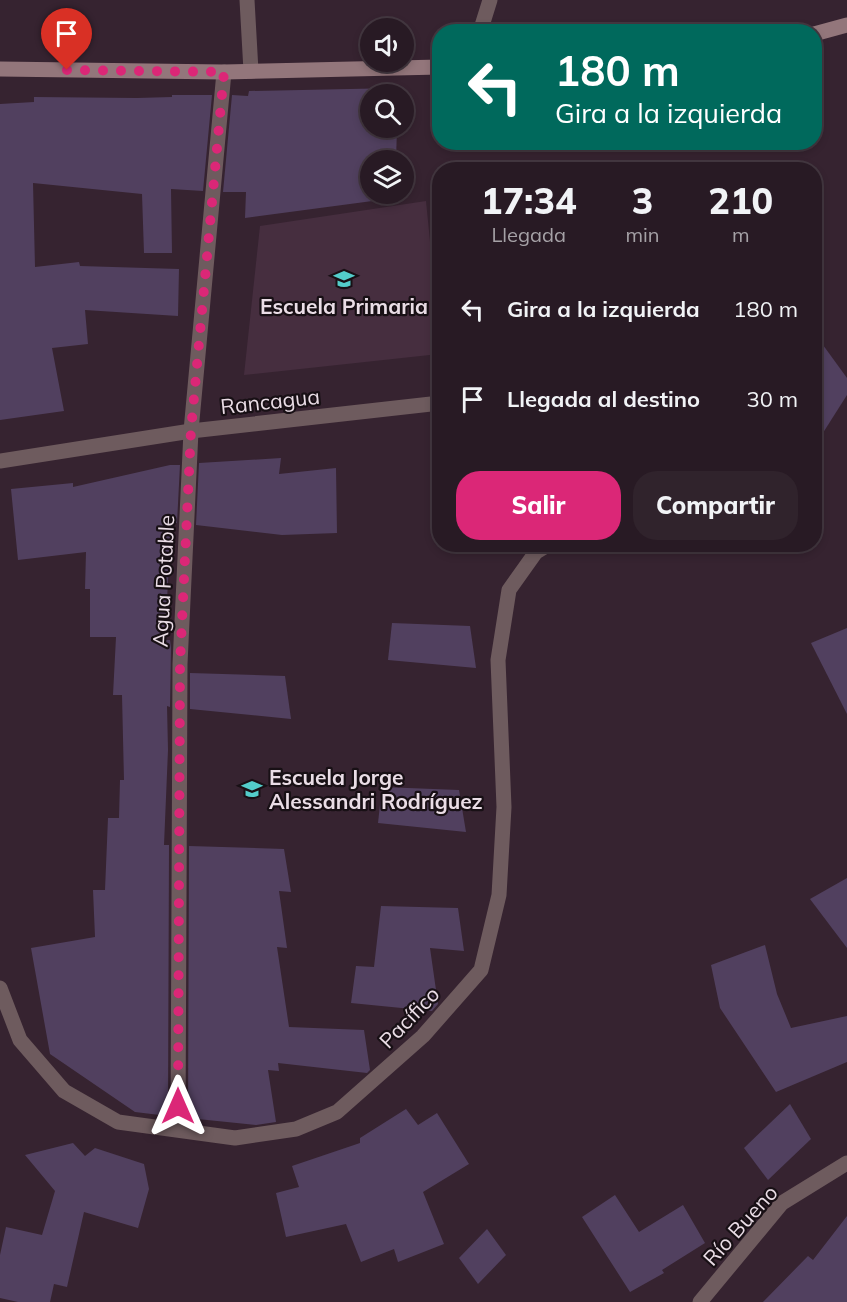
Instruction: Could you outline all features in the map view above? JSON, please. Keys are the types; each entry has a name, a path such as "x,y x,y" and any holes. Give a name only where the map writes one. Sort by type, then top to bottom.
{"main road":[{"path":"822,32 847,26"},
{"path":"0,69 224,72 432,67"}],"street":[{"path":"248,0 251,71"},
{"path":"482,24 490,0"},
{"name":"Agua Potable","path":"178,1130 180,664 191,430 224,72"},
{"name":"Rancagua","path":"0,461 191,430 432,404"},
{"name":"Pacífico","path":"0,988 20,1040 64,1091 118,1122 235,1138 296,1130 337,1112 423,1036 481,970 499,895 504,807 498,660 509,590 536,552"},
{"name":"Río Bueno","path":"700,1302 782,1203 847,1163"}],"shaded area":[{"name":"Escuela Primaria","path":"426,201 432,261 432,355 244,375 260,226"}],"building":[{"path":"360,89 360,138 397,138 396,150 360,150 360,203 245,218 246,192 223,192 232,95 248,96 249,91"},
{"path":"172,95 212,95 203,191 171,189 172,253 144,253 142,194 33,183 35,267 79,262 80,266 179,269 178,316 85,310 88,344 52,348 64,411 0,420 0,104 34,102 34,97 137,98 172,97"},
{"path":"822,344 847,378 847,395 822,434"},
{"path":"281,458 279,474 336,468 337,533 282,535 196,525 199,463"},
{"path":"170,465 180,465 177,523 171,522 165,640 170,640 171,648 170,707 167,706 168,750 164,845 169,845 168,1116 135,1112 50,1054 31,948 95,937 93,890 105,890 108,818 119,818 120,780 124,780 122,695 113,695 116,637 90,637 90,589 85,589 86,552 18,560 11,489 73,483 73,487"},
{"path":"392,623 470,626 476,668 388,660"},
{"path":"847,628 847,714 811,643"},
{"path":"190,673 285,676 291,719 190,709"},
{"path":"382,787 459,790 466,832 378,823"},
{"path":"189,846 284,849 291,892 279,891 287,948 277,947 289,1027 364,1030 370,1070 367,1073 278,1063 279,1071 268,1070 276,1122 256,1125 188,1118"},
{"path":"847,878 847,948 810,899"},
{"path":"381,906 458,908 464,951 430,948 438,1004 432,1011 351,1003 356,966 374,967"},
{"path":"765,945 777,994 791,1028 847,1016 847,1062 776,1092 720,1008 711,965"},
{"path":"790,1104 811,1139 768,1180 744,1148"},
{"path":"406,1109 418,1125 437,1113 469,1164 423,1192 444,1244 398,1262 394,1249 361,1262 346,1224 286,1237 276,1193 299,1187 292,1166 360,1143 360,1138"},
{"path":"73,1143 85,1156 95,1148 144,1164 149,1189 138,1228 84,1212 67,1287 54,1284 50,1302 18,1302 0,1298 0,1255 6,1227 42,1235 55,1191 25,1155"},
{"path":"615,1195 639,1232 683,1205 705,1243 662,1270 664,1273 630,1292 582,1217"},
{"path":"847,1216 847,1302 763,1302 808,1256 813,1260"},
{"path":"487,1229 506,1255 478,1284 459,1258"}],"place":[{"name":"Escuela Primaria","path":"344,279"},
{"name":"Escuela Jorge Alessandri Rodríguez","path":"252,789"}],"route":[{"path":"67,70 224,72 191,430 180,664 178,1106"}]}
